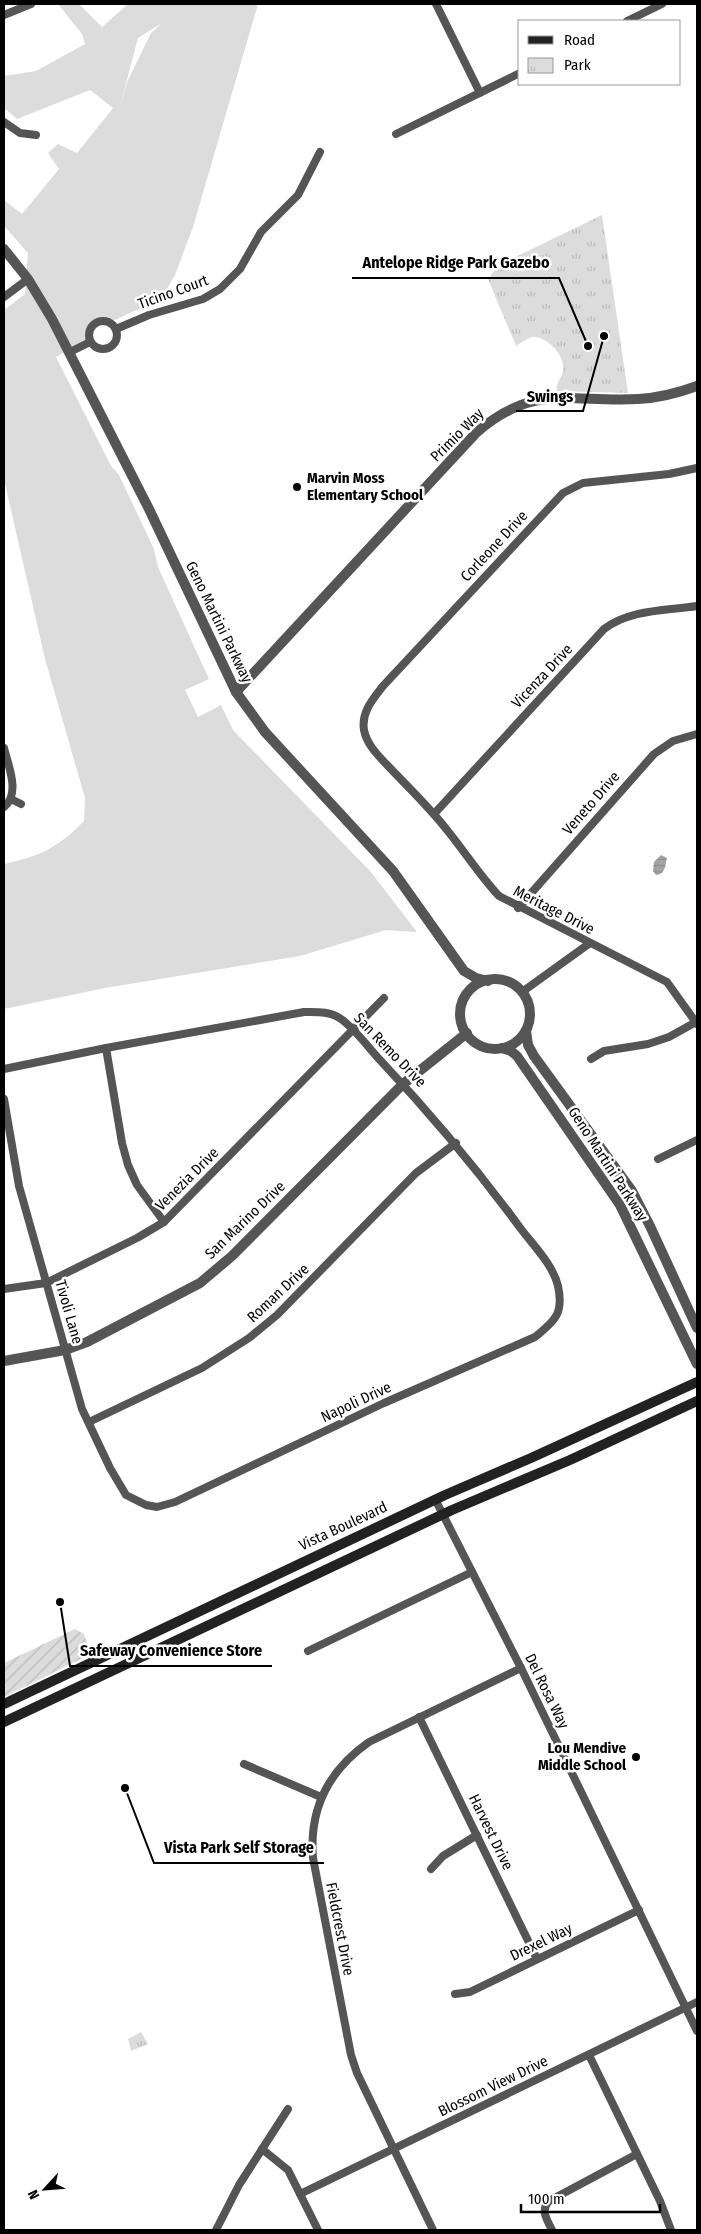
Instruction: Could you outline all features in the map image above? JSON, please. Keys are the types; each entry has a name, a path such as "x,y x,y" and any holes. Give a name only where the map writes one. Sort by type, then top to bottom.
{"main road":[{"name":"Vista Boulevard","path":"4,1704 435,1499 697,1382"},
{"path":"4,1722 443,1514 570,1460 697,1401"}],"street":[{"path":"4,15 31,4"},
{"path":"436,4 480,93"},
{"path":"628,20 662,4"},
{"path":"396,134 518,74"},
{"path":"4,122 20,132 36,136"},
{"name":"Ticino Court","path":"116,330 149,315 208,297 224,285 244,262 261,232 298,195 320,152"},
{"name":"Geno Martini Parkway","path":"4,249 28,279 45,305 70,352 149,509 236,692 265,732 393,871 464,971"},
{"path":"4,297 28,279"},
{"path":"96,322 108,322 116,330 116,341 111,348 99,349 90,342 89,331 96,322"},
{"path":"70,352 90,342"},
{"name":"Primio Way","path":"236,692 476,433 491,420 523,403 549,397 639,399 668,395 697,386"},
{"name":"Corleone Drive","path":"364,726 368,706 383,686 563,493 583,483 669,474 697,468"},
{"name":"Vicenza Drive","path":"434,814 604,629 624,617 636,614 697,606"},
{"name":"Meritage Drive","path":"364,726 366,737 376,753 434,814 484,881 499,896 518,908 666,982 697,1023"},
{"name":"Veneto Drive","path":"518,908 654,754 673,741 697,734"},
{"path":"4,748 13,791 11,799 4,807"},
{"path":"11,799 20,804"},
{"path":"522,992 590,943"},
{"path":"464,971 476,978 508,982 522,992 526,999 529,1014 526,1031 512,1044 502,1048 486,1047 475,1042 467,1033 461,1017 461,1008 467,985 464,971"},
{"path":"466,994 476,985 488,980"},
{"name":"Venezia Drive","path":"4,1290 46,1283 137,1238 164,1222 384,998"},
{"name":"San Remo Drive","path":"4,1069 106,1048 304,1012 328,1013 341,1018 456,1143 549,1267 558,1285 559,1308"},
{"path":"591,1059 604,1051 655,1042 697,1023"},
{"name":"Geno Martini Parkway","path":"526,1031 528,1044 534,1056 632,1191 697,1328"},
{"name":"San Marino Drive","path":"4,1361 66,1350 142,1314 200,1283 232,1256 403,1084 467,1033"},
{"path":"106,1048 122,1143 128,1165 137,1185 164,1222"},
{"name":"Geno Martini Parkway","path":"502,1048 511,1051 517,1056 620,1205 697,1364"},
{"name":"Tivoli Lane","path":"4,1099 19,1186 82,1409 120,1488 136,1502 153,1506"},
{"path":"658,1159 697,1140"},
{"name":"Roman Drive","path":"89,1422 202,1368 249,1338 277,1315 416,1173 456,1143"},
{"name":"Napoli Drive","path":"153,1506 175,1502 384,1403 535,1337 553,1322 559,1308"},
{"name":"Del Rosa Way","path":"435,1499 521,1668 697,2031"},
{"path":"308,1651 472,1572"},
{"name":"Fieldcrest Drive","path":"433,2230 358,2073 348,2041 313,1858 313,1827 321,1797 332,1776 356,1751 369,1742 521,1668"},
{"name":"Harvest Drive","path":"419,1717 537,1959"},
{"path":"244,1764 321,1797"},
{"path":"431,1869 443,1856 477,1835"},
{"name":"Drexel Way","path":"455,1994 470,1992 638,1910"},
{"name":"Blossom View Drive","path":"300,2194 697,2002"},
{"path":"588,2054 660,2200 671,2230"},
{"path":"216,2230 238,2185 288,2109"},
{"path":"262,2149 288,2170 318,2230"},
{"path":"552,2230 544,2212 545,2206 558,2195 637,2154"}],"green space":[{"path":"58,4 79,4 102,27 128,4 258,4 193,227 175,275 158,304 134,311 115,320 98,319 89,327 88,340 56,357 111,466 119,475 154,549 158,567 209,679 185,690 198,717 221,705 233,730 371,872 417,932 386,930 300,956 105,988 4,1009 4,864 28,858 48,850 66,838 84,821 85,798 45,659 4,479 4,310 25,294 28,253 4,226 4,200 22,214 59,169 48,153 58,144 77,153 113,108 90,90 17,119 4,108 4,76 36,71 85,44 82,34","holes":["162,23 151,33 127,82 119,110 138,38"]},
{"path":"602,215 628,393 557,391 557,384 563,369 560,355 553,346 538,337 529,338 516,346 488,279 499,265"},
{"path":"75,1629 84,1634 91,1654 4,1697 4,1663"},
{"path":"141,2032 148,2044 131,2051 128,2039"}],"shaded area":[{"path":"661,855 667,858 665,866 662,873 656,875 653,871 654,862"}],"place":[{"name":"Swings","path":"604,336"},
{"name":"Antelope Ridge Park Gazebo","path":"588,346"},
{"name":"Marvin Moss Elementary School","path":"297,487"},
{"name":"Safeway Convenience Store","path":"60,1602"},
{"name":"Lou Mendive Middle School","path":"636,1757"},
{"name":"Vista Park Self Storage","path":"125,1788"}]}
